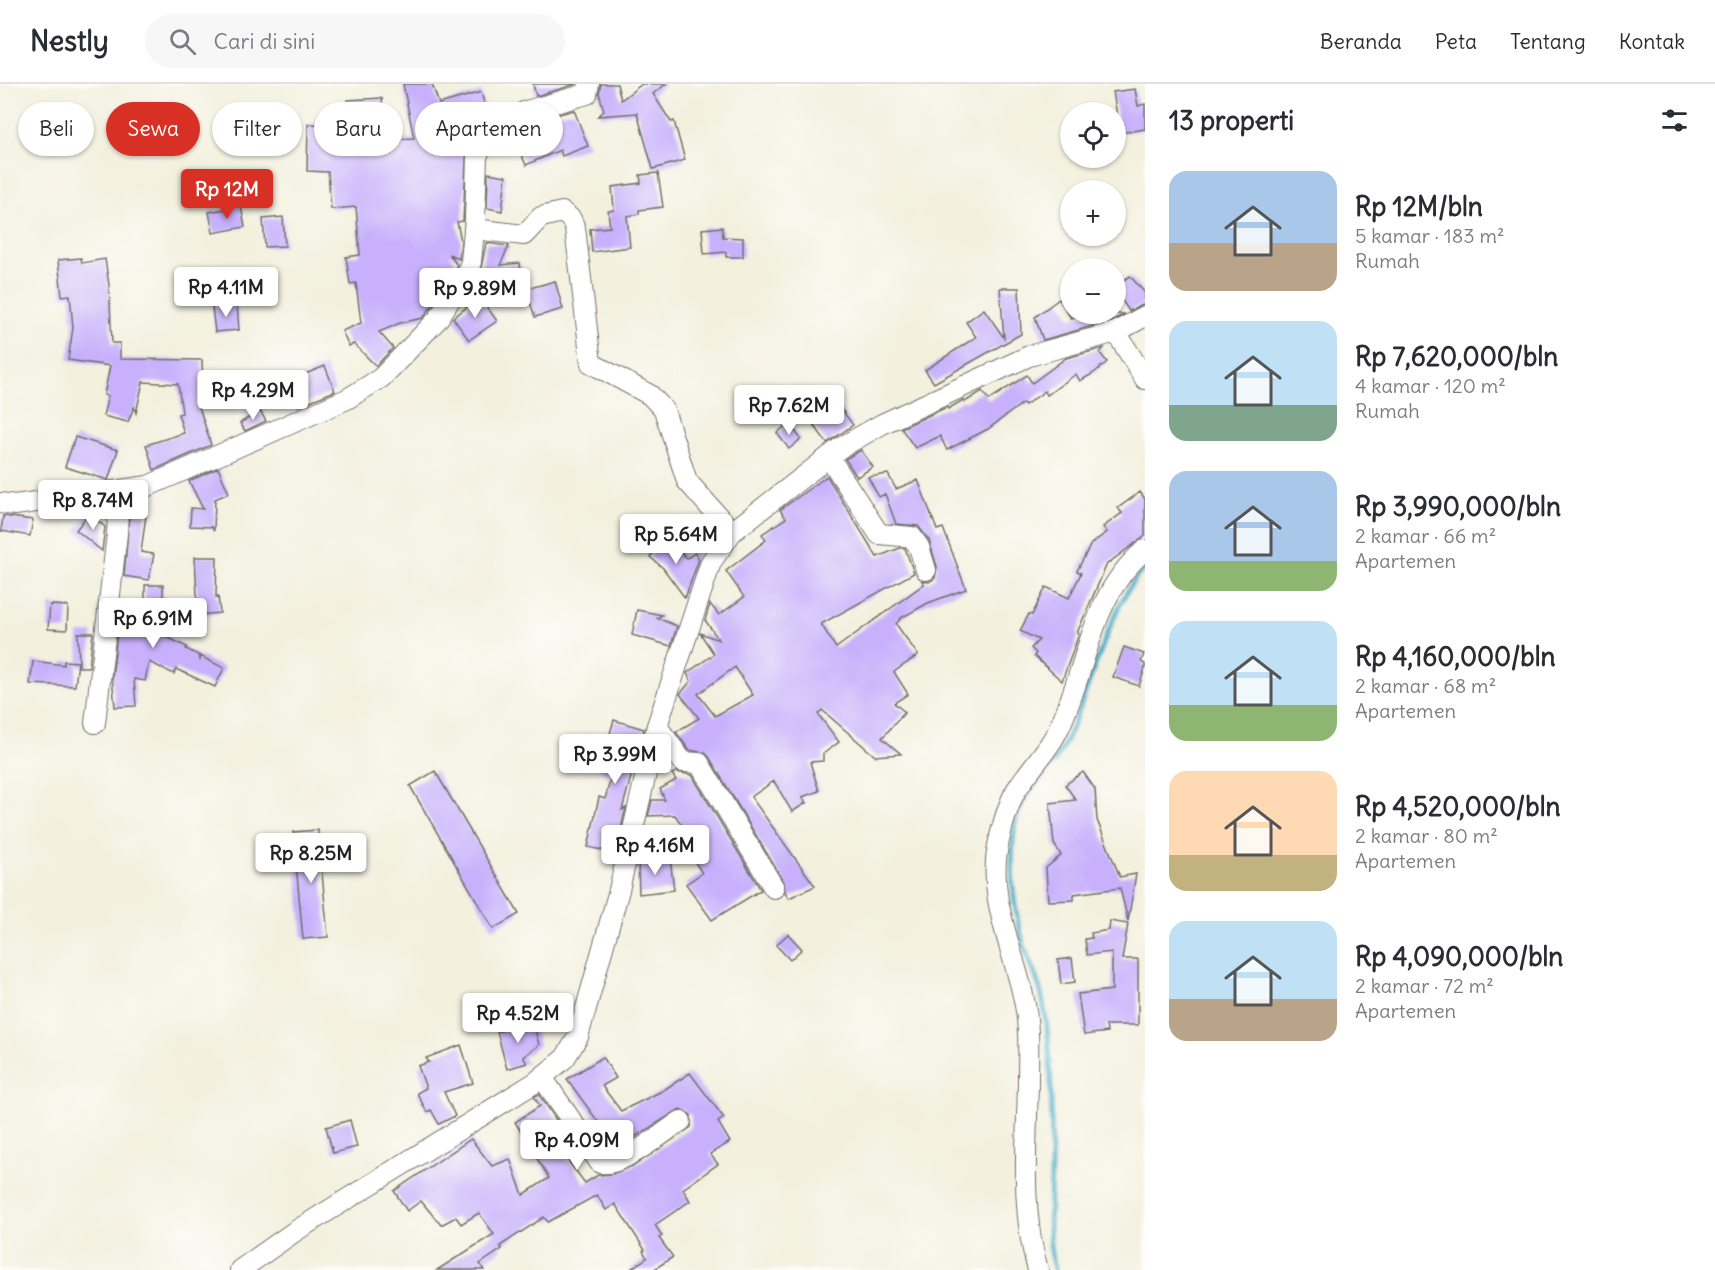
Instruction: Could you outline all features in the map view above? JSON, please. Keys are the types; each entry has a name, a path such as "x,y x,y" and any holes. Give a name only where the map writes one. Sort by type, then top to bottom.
{"street":[{"path":"0,503 15,505 119,492 171,478 347,399 381,378 418,342 444,310 471,262 477,156 485,141 502,124 526,111 587,94 589,84"},
{"path":"474,229 516,236 528,232 541,217 562,212 571,219 575,228 591,363 650,394 664,410 687,481 732,532"},
{"path":"240,1270 294,1232 542,1077 566,1058 578,1037 619,890 657,726 707,572 732,532 829,457 882,424 1029,356 1116,332 1145,316"},
{"path":"1116,332 1145,380"},
{"path":"829,457 872,527 885,536 912,537 919,547 926,570"},
{"path":"95,723 117,534 119,492"},
{"path":"1038,1270 1027,1190 1028,1028 1024,999 1002,926 995,882 998,841 1018,787 1050,747 1062,721 1099,610 1111,587 1145,550"},
{"path":"657,726 683,762 699,763 774,888"},
{"path":"542,1077 600,1163 608,1164 627,1156 681,1121"}],"building":[{"path":"403,84 432,84 438,102 415,102 415,156 466,156 463,221 457,222 461,241 459,259 449,254 457,265 456,269 428,274 435,302 423,318 400,323 379,332 393,348 376,366 354,344 349,346 342,331 361,323 356,283 350,284 346,257 360,255 356,207 331,209 328,172 307,171 308,124 314,124 314,156 403,156 403,139 414,138"},
{"path":"533,84 577,84 536,96"},
{"path":"601,84 617,84 621,100 642,84 666,84 653,94 671,122 674,121 685,160 653,169 637,113 598,116 604,111 599,93"},
{"path":"1135,89 1138,106 1145,104 1145,129 1126,132 1126,102 1115,102 1113,92"},
{"path":"481,92 484,102 446,102"},
{"path":"382,98 382,102 347,102 347,100"},
{"path":"574,110 588,146 563,156 563,113"},
{"path":"522,156 546,156 526,165"},
{"path":"488,173 506,176 502,211 487,208"},
{"path":"658,173 663,207 639,210 639,214 627,216 630,247 592,252 590,229 610,227 608,211 614,210 612,187 641,183 640,175"},
{"path":"241,206 245,227 213,233 209,212"},
{"path":"283,217 285,246 265,247 263,219"},
{"path":"722,227 723,237 743,238 743,257 726,257 726,252 704,254 702,229"},
{"path":"486,243 509,246 500,265 520,263 523,290 555,281 563,309 535,317 530,302 496,306 495,298 508,294 506,279 481,268"},
{"path":"81,258 82,263 105,259 109,285 112,343 120,343 120,359 202,360 203,385 206,384 209,401 198,403 211,445 154,470 146,445 184,433 178,414 182,413 178,384 143,382 136,413 134,407 128,422 103,416 108,396 104,395 110,366 68,360 73,328 70,295 62,296 58,260"},
{"path":"1130,276 1145,293 1145,304 1129,311 1126,306 1126,279"},
{"path":"1000,288 1019,288 1021,334 934,383 925,370 976,337 966,322 984,309 1004,338"},
{"path":"480,297 497,321 469,340 453,318"},
{"path":"1059,299 1060,324 1100,324 1043,340 1035,317"},
{"path":"237,305 239,330 215,332 212,307"},
{"path":"1104,348 1100,353 1107,362 1094,373 1080,381 1076,374 1047,395 1045,391 1025,405 1023,403 988,429 947,450 940,436 915,448 901,428 947,407 948,409 963,400 965,402 982,391 989,400 1027,375 1032,383 1066,358"},
{"path":"325,366 335,391 298,406 288,381"},
{"path":"836,402 853,425 827,443 811,421"},
{"path":"260,411 266,421 245,431 240,423"},
{"path":"789,423 801,439 789,449 777,433"},
{"path":"75,437 118,450 108,480 65,467"},
{"path":"861,450 873,467 857,477 845,459"},
{"path":"218,468 229,493 215,499 214,531 212,527 190,526 191,508 203,509 189,481"},
{"path":"888,474 896,489 918,480 937,530 943,528 966,589 928,603 901,618 896,624 918,655 894,672 908,694 894,703 905,712 882,738 901,754 875,756 822,710 818,714 839,742 823,754 823,761 810,762 819,791 802,797 806,803 792,812 774,781 751,797 815,886 789,898 785,892 784,882 709,757 705,753 689,750 676,732 699,718 680,694 691,681 687,673 714,654 700,633 719,640 705,620 710,604 719,615 744,597 726,571 766,540 762,534 786,518 780,510 827,476 877,557 905,548 914,573 821,624 836,648 924,584 922,581 929,582 935,578 937,567 929,540 918,526 896,524 885,494 879,497 868,477","holes":["735,667 753,695 715,716 698,694"]},
{"path":"1140,492 1145,499 1145,536 1107,564 1077,633 1079,634 1062,681 1034,656 1036,653 1031,648 1039,640 1020,631 1029,614 1032,615 1046,587 1069,598 1081,573 1077,571 1091,544 1107,532 1103,527 1122,513 1118,508"},
{"path":"130,506 147,508 141,552 154,554 149,580 124,576"},
{"path":"89,513 105,527 102,551 76,530"},
{"path":"3,516 33,520 30,536 1,531"},
{"path":"666,539 687,558 695,553 699,559 685,598 663,568 650,557"},
{"path":"195,557 217,557 216,597 218,596 220,613 198,615"},
{"path":"145,585 163,585 163,615 176,609 184,626 163,635 187,647 186,649 198,655 200,661 200,656 224,668 215,687 176,669 174,674 149,662 145,681 134,679 136,706 115,707 112,677 120,609 145,611"},
{"path":"50,605 68,606 67,630 48,629"},
{"path":"637,610 662,615 657,618 677,626 671,646 632,635"},
{"path":"78,633 93,633 89,667 79,667"},
{"path":"1124,647 1144,654 1141,662 1145,664 1145,668 1139,686 1113,677"},
{"path":"33,661 64,665 64,661 78,662 75,686 30,684"},
{"path":"614,720 644,729 622,810 626,808 615,853 588,847 599,797 605,799 612,774 599,770"},
{"path":"435,771 519,914 493,929 410,786"},
{"path":"676,772 692,775 761,890 712,920 686,884 702,873 687,850 695,844 675,815 648,816 652,800 665,800 660,789 676,780 672,774"},
{"path":"1083,772 1095,789 1097,820 1120,877 1136,874 1128,921 1120,888 1074,894 1074,900 1048,901 1046,868 1061,855 1054,844 1050,803 1076,800 1065,785"},
{"path":"318,830 328,937 303,939 293,832"},
{"path":"670,858 674,890 639,894 638,862"},
{"path":"1110,921 1128,924 1122,959 1138,959 1138,1025 1106,1025 1107,1032 1084,1035 1078,994 1112,990 1112,952 1087,955 1085,939 1092,938 1091,933 1109,930"},
{"path":"788,934 802,949 790,960 776,945"},
{"path":"1072,958 1075,982 1061,984 1058,960"},
{"path":"533,1022 539,1045 523,1057 527,1063 507,1069 497,1032"},
{"path":"461,1045 473,1083 444,1092 455,1116 439,1124 431,1110 427,1112 417,1093 426,1088 418,1066 429,1062 426,1058"},
{"path":"603,1057 616,1078 602,1086 621,1111 662,1091 690,1073 724,1118 718,1122 730,1142 710,1154 718,1164 683,1189 690,1201 655,1225 662,1236 659,1238 673,1257 653,1270 629,1270 647,1258 643,1251 645,1250 615,1204 606,1210 597,1195 548,1222 544,1217 500,1246 502,1249 480,1264 484,1270 437,1270 494,1234 479,1213 461,1224 456,1217 441,1225 421,1201 407,1211 394,1191 471,1139 492,1166 510,1159 523,1195 549,1178 515,1122 540,1106 534,1097 539,1094 565,1133 553,1141 585,1183 598,1175 612,1174 635,1165 691,1127 691,1115 680,1109 617,1148 567,1079"},
{"path":"350,1120 357,1147 333,1153 326,1127"}],"waterway":[{"path":"1055,1270 1049,1233 1051,1104 1047,1031 1040,989 1023,942 1016,913 1012,870 1013,841 1021,806 1064,745 1117,612 1126,593 1145,569"}]}
